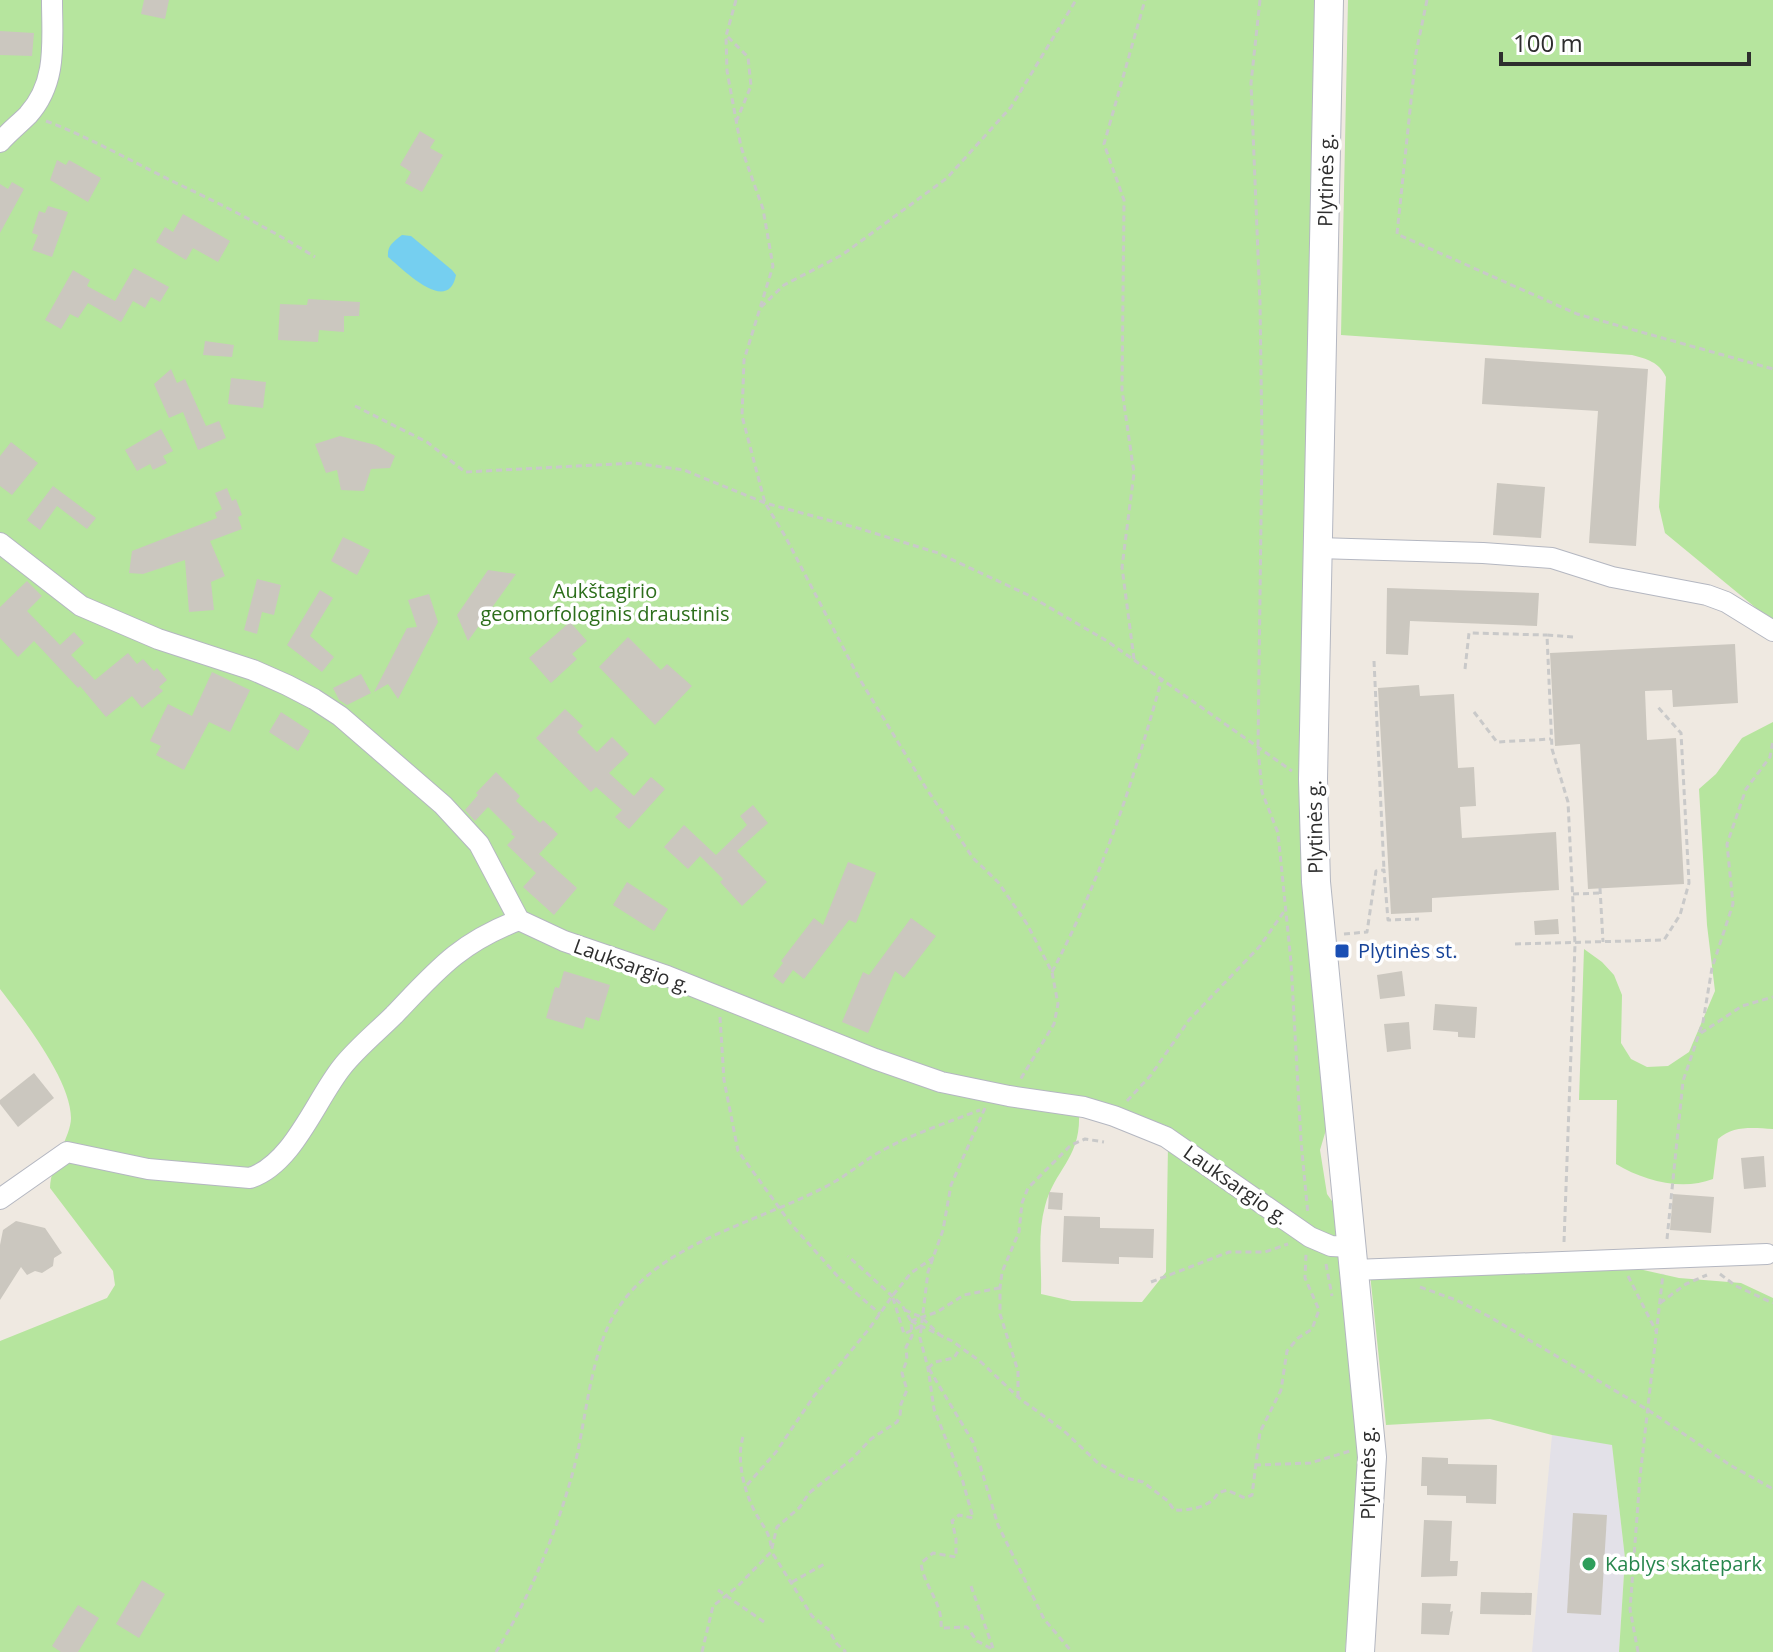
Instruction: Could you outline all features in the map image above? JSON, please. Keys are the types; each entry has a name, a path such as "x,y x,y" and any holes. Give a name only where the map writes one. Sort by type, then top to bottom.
{"main road":[{"name":"Plytinės g.","path":"1329,0 1313,779 1316,882 1372,1457 1360,1652"}],"street":[{"path":"0,142 29,114 48,83 53,66 52,0"},
{"path":"0,543 81,606 158,639 275,680 340,716 443,805 479,844 519,920 488,932 451,957 345,1064 288,1149 275,1166 262,1174 250,1178 148,1169 67,1152 0,1199"},
{"path":"1318,548 1552,558 1612,577 1679,587 1707,595 1726,602 1773,631"},
{"name":"Lauksargio g.","path":"519,920 564,941 667,976 941,1082 1084,1107 1166,1137 1310,1237 1353,1258 1563,1262 1767,1254"}],"path":[{"path":"736,0 726,36 727,71 741,147 763,209 773,266 744,360 742,416 765,503 859,678 973,858 998,882 1027,924 1052,972 1058,1004 1054,1024 1009,1096"},
{"path":"759,309 784,285 842,255 947,178 1011,107 1076,0"},
{"path":"1134,659 1122,567 1134,473 1122,390 1124,200 1104,144 1145,0"},
{"path":"911,1321 940,1335 981,1362 1098,1463 1126,1478 1143,1482 1168,1501 1174,1510 1184,1511 1206,1505 1218,1493 1227,1490 1245,1498 1252,1495 1260,1432 1281,1390 1287,1351 1298,1338 1312,1329 1319,1310 1305,1278 1310,1237 1278,833 1262,792 1258,748 1262,443 1251,83 1260,0"},
{"path":"1427,0 1416,53 1397,234 1577,314 1773,369"},
{"path":"726,36 748,57 751,86 736,122"},
{"path":"29,114 111,147 172,181 227,206 315,257"},
{"path":"355,406 427,442 465,472 634,463 684,470 765,503 938,553 1028,595 1134,659 1298,775 1313,779"},
{"path":"1465,669 1469,633 1573,637"},
{"path":"1547,635 1552,749 1568,802 1575,944 1563,1262"},
{"path":"1374,661 1388,920 1419,919"},
{"path":"1052,972 1102,866 1138,762 1162,678"},
{"path":"1515,944 1664,940 1680,915 1689,883 1681,733 1657,706"},
{"path":"1474,712 1497,742 1551,739"},
{"path":"1638,1652 1630,1609 1640,1477 1683,1081 1699,1036 1712,968 1733,904 1727,844 1746,789 1770,757 1773,740"},
{"path":"1321,939 1367,932 1376,871 1384,870"},
{"path":"1573,894 1600,890 1603,942"},
{"path":"1114,1116 1151,1075 1189,1020 1260,946 1286,908"},
{"path":"1699,1036 1742,1006 1773,997"},
{"path":"718,998 724,1080 738,1151 791,1224 841,1280 880,1314"},
{"path":"496,1652 536,1572 560,1511 584,1426 598,1352 613,1316 642,1280 729,1229 834,1183 884,1149 985,1108 951,1185 947,1213 928,1272 920,1338 934,1409 963,1482 973,1518 959,1515 952,1521 956,1557 933,1553 921,1563 923,1577 934,1593 942,1616 941,1628 967,1627 977,1641 994,1651"},
{"path":"1018,1397 1018,1371 1000,1314 1000,1288 1002,1272 1019,1232 1022,1203 1028,1188 1071,1145 1085,1139 1104,1142"},
{"path":"1151,1282 1229,1252 1265,1252 1310,1237"},
{"path":"1310,1237 1325,1259 1334,1301"},
{"path":"702,1652 713,1606 727,1597 771,1552 777,1527 800,1507 809,1493 852,1459 871,1439 897,1422 907,1390 902,1373 911,1321 893,1295 848,1256"},
{"path":"747,1485 776,1452 814,1396 911,1273 934,1257"},
{"path":"1617,1260 1657,1333"},
{"path":"1660,1303 1686,1284 1716,1271 1736,1286 1773,1303"},
{"path":"1411,1283 1490,1317 1648,1410 1730,1465 1773,1489"},
{"path":"911,1321 937,1312 964,1295 1000,1288"},
{"path":"893,1295 904,1334 921,1326"},
{"path":"905,1310 921,1317 940,1335"},
{"path":"928,1368 935,1362 954,1358 960,1347"},
{"path":"928,1368 973,1442 998,1525 1044,1619 1072,1652"},
{"path":"743,1437 739,1463 748,1496 769,1533 771,1552 812,1616 828,1629 846,1652"},
{"path":"1255,1465 1310,1463 1354,1450"},
{"path":"792,1582 826,1563"},
{"path":"971,1586 994,1651"},
{"path":"718,1590 764,1622"}],"shaded area":[{"path":"1552,1435 1612,1444 1625,1558 1619,1652 1532,1652"}],"green space":[{"name":"Aukštagirio geomorfologinis draustinis","path":"0,0 1316,0 1328,1123 1320,1150 1327,1194 1336,1207 1359,1439 1358,1522 1345,1652 0,1652 0,1341 107,1298 115,1285 113,1271 50,1188 70,1125 69,1103 55,1068 0,989","holes":["1079,1113 1168,1145 1166,1272 1142,1302 1072,1301 1041,1294 1040,1239 1045,1206 1072,1153 1079,1129"]},
{"path":"1348,0 1773,0 1773,622 1665,533 1659,507 1666,377 1656,365 1632,355 1341,335"},
{"path":"1773,722 1773,1129 1737,1129 1718,1139 1713,1179 1676,1184 1651,1179 1616,1164 1617,1100 1579,1100 1584,949 1614,975 1622,995 1621,1043 1631,1059 1647,1067 1668,1066 1689,1052 1715,991 1707,925 1699,789 1716,774 1742,738"},
{"path":"1630,1267 1679,1278 1741,1283 1773,1298 1773,1652 1619,1652 1625,1558 1612,1445 1552,1435 1490,1419 1386,1425 1370,1274"}],"water":[{"path":"402,235 411,236 452,270 456,275 451,286 444,291 425,286 388,257 393,242"}],"building":[{"path":"144,0 169,0 165,19 141,14"},
{"path":"0,31 34,33 32,56 0,55"},
{"path":"420,131 435,140 430,148 443,155 422,192 405,183 411,172 400,165"},
{"path":"57,160 66,165 69,160 101,178 88,202 50,180"},
{"path":"12,182 24,189 0,233 0,184 8,189"},
{"path":"48,206 68,212 52,257 32,250 38,235 32,233 39,211 45,213"},
{"path":"183,214 230,241 218,262 193,248 186,260 156,242 165,227 173,232"},
{"path":"134,268 169,287 160,302 151,297 145,308 133,301 121,322 88,303 78,318 70,314 61,329 45,320 73,270 90,280 87,286 115,301"},
{"path":"308,299 360,302 359,316 344,316 344,332 319,330 318,342 278,340 280,304 307,305"},
{"path":"205,341 234,345 232,357 203,355"},
{"path":"1485,358 1648,369 1636,546 1589,543 1598,411 1482,404"},
{"path":"171,369 177,383 185,379 206,426 219,421 226,438 198,450 183,412 169,418 154,384"},
{"path":"231,378 266,382 263,408 228,404"},
{"path":"161,429 173,451 163,456 167,463 153,470 150,464 137,471 125,450"},
{"path":"340,436 376,445 395,456 390,468 371,469 364,491 341,490 337,470 326,473 315,444"},
{"path":"11,442 38,463 12,495 0,486 0,456"},
{"path":"1497,483 1545,487 1541,538 1493,535"},
{"path":"53,486 96,518 87,529 57,506 40,530 27,520"},
{"path":"227,488 232,501 236,499 242,515 238,517 242,529 210,541 225,576 211,582 214,610 189,612 185,560 143,574 129,573 132,551 217,518 215,513 222,509 215,493"},
{"path":"343,537 370,550 357,575 331,561"},
{"path":"488,570 516,574 468,641 457,615"},
{"path":"257,579 281,585 274,615 262,612 257,634 244,630"},
{"path":"27,581 42,596 27,611 60,645 74,632 84,643 71,655 95,680 128,653 137,664 143,659 154,671 157,668 167,680 159,687 163,691 142,708 132,696 106,717 80,686 78,688 34,641 18,657 0,638 0,607"},
{"path":"1387,588 1539,593 1537,626 1410,621 1408,655 1386,654"},
{"path":"320,590 333,598 310,636 334,657 322,672 287,645"},
{"path":"429,594 438,622 398,699 388,684 374,692 407,628 417,627 408,600"},
{"path":"570,622 587,641 572,654 577,659 551,683 529,658"},
{"path":"628,637 661,670 667,664 692,686 655,725 599,667"},
{"path":"1735,644 1738,703 1673,707 1672,690 1645,691 1647,740 1676,738 1684,884 1588,889 1580,744 1555,746 1550,653"},
{"path":"212,672 250,690 230,732 209,722 184,770 156,755 161,746 150,741 168,704 192,716"},
{"path":"361,674 371,693 347,705 339,700 333,688"},
{"path":"1419,685 1420,696 1454,694 1458,768 1474,767 1476,806 1460,807 1462,838 1556,832 1559,890 1432,898 1432,912 1391,914 1378,688"},
{"path":"565,709 583,726 577,732 597,752 612,737 629,754 609,773 634,796 651,777 665,789 629,829 615,817 622,810 596,787 591,792 536,738"},
{"path":"281,712 310,731 298,751 269,732"},
{"path":"496,772 520,796 516,801 540,823 543,820 558,834 539,854 577,888 554,915 523,887 536,873 507,845 515,837 511,834 513,832 488,807 475,821 465,810"},
{"path":"753,805 768,823 737,851 767,882 742,906 720,882 723,879 700,856 688,869 664,847 684,825 716,855 747,825 740,816"},
{"path":"848,862 876,873 856,923 849,920 804,979 793,970 783,984 773,976 814,918 823,925"},
{"path":"627,882 668,909 654,931 613,905"},
{"path":"911,918 936,936 904,978 895,971 868,1033 842,1022 863,972 869,975"},
{"path":"1558,919 1559,934 1535,935 1534,921"},
{"path":"564,971 610,985 599,1021 586,1017 583,1029 546,1018 555,987 559,988"},
{"path":"1402,971 1405,996 1380,999 1377,975"},
{"path":"1435,1004 1477,1007 1475,1038 1458,1037 1458,1032 1433,1030"},
{"path":"1409,1022 1411,1049 1387,1052 1384,1024"},
{"path":"34,1073 54,1098 18,1127 0,1100"},
{"path":"1764,1156 1766,1187 1744,1189 1741,1158"},
{"path":"1049,1192 1063,1193 1062,1210 1048,1209"},
{"path":"1673,1194 1714,1197 1711,1233 1670,1230"},
{"path":"1064,1216 1100,1217 1100,1228 1154,1229 1153,1258 1119,1257 1119,1264 1062,1262"},
{"path":"16,1221 45,1228 62,1253 54,1258 53,1266 42,1273 35,1271 27,1275 21,1267 0,1300 3,1230"},
{"path":"1422,1457 1448,1458 1448,1464 1497,1465 1496,1504 1466,1503 1466,1496 1427,1495 1427,1486 1421,1486"},
{"path":"1573,1513 1607,1515 1601,1615 1567,1613"},
{"path":"1424,1520 1452,1521 1450,1561 1458,1561 1457,1576 1421,1577"},
{"path":"142,1580 165,1594 139,1638 116,1624"},
{"path":"1481,1592 1532,1593 1531,1615 1480,1614"},
{"path":"1422,1603 1451,1604 1450,1612 1453,1611 1449,1635 1421,1634"},
{"path":"78,1605 99,1618 78,1652 61,1652 52,1646"}],"place":[{"name":"Plytinės st.","path":"1342,951"},
{"name":"Kablys skatepark","path":"1589,1564"}]}
